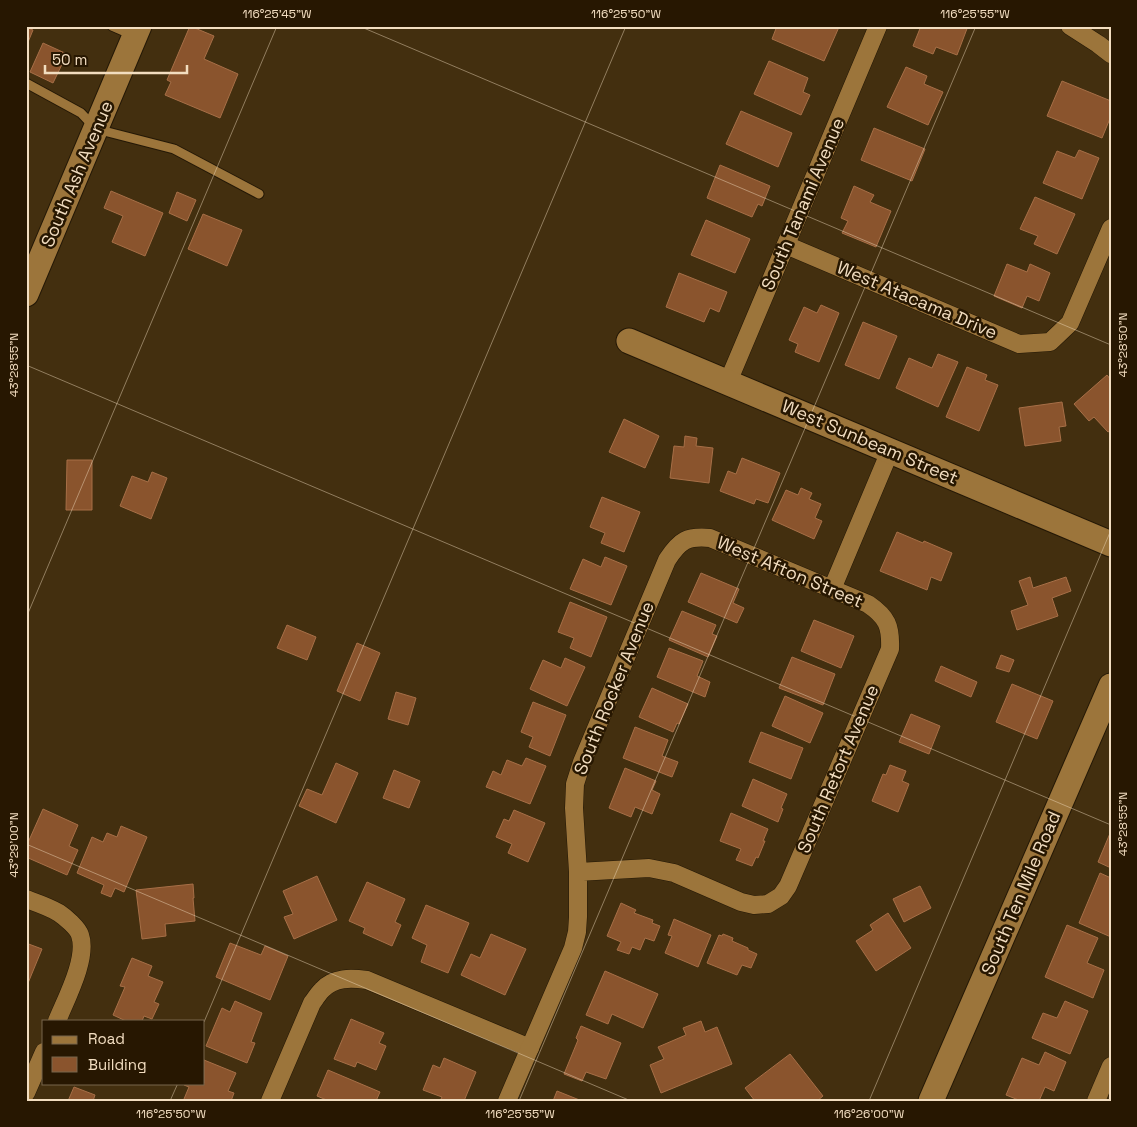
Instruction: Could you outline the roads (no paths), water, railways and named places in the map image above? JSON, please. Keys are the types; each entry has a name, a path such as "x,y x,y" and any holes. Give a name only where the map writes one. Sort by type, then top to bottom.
{"street":[{"name":"South Tanami Avenue","path":"728,382 878,26"},
{"path":"1070,26 1111,54"},
{"name":"South Ash Avenue","path":"26,294 137,31"},
{"name":"West Atacama Drive","path":"786,245 1019,344 1050,342 1070,323 1111,228"},
{"name":"West Sunbeam Street","path":"629,341 1111,544"},
{"path":"832,589 890,451"},
{"name":"West Afton Street","path":"684,541 696,537 710,538 868,604 880,613 888,625"},
{"name":"South Rocker Avenue","path":"507,1101 573,948 577,932 578,872 574,808 575,784 582,762 668,560 674,550 684,541"},
{"name":"South Retort Avenue","path":"578,872 649,868 674,873 741,902 754,905 768,904 781,896 792,877 890,649 888,625"},
{"name":"South Ten Mile Road","path":"931,1101 1111,686"},
{"path":"26,899 57,912 70,922 80,934 82,951 78,969 57,1020"},
{"path":"270,1101 312,1003 322,989 338,980 351,978 367,980 530,1048"},
{"path":"26,1094 42,1057"},
{"path":"1096,1101 1111,1066"}],"lane":[{"path":"112,26 137,31"},
{"path":"26,83 81,113 96,129 174,149 259,194"}]}
